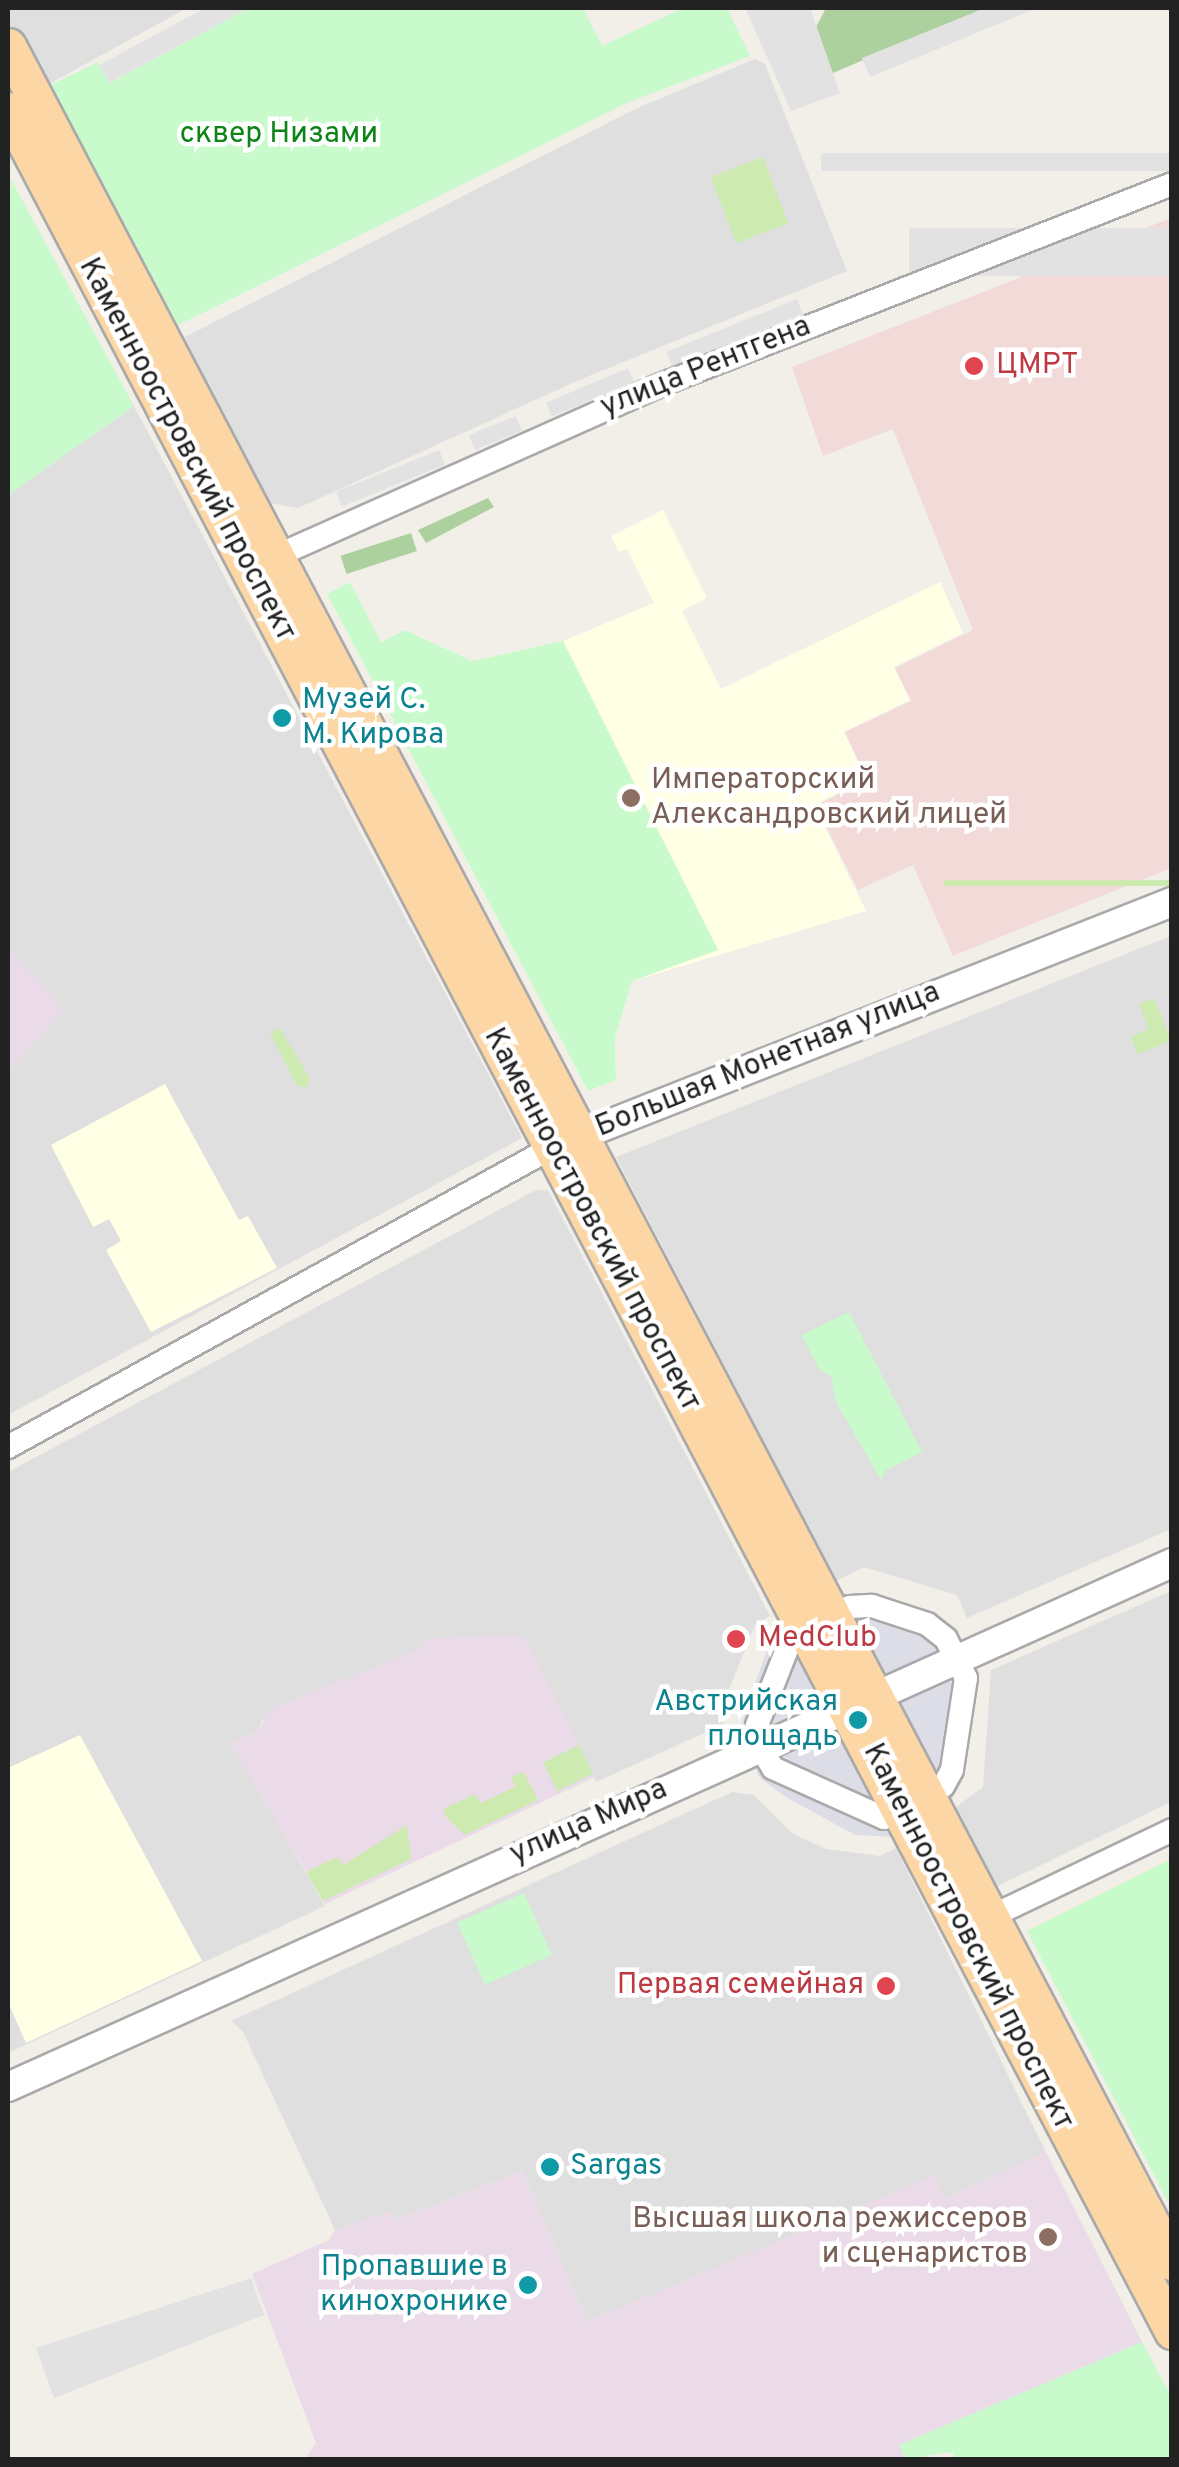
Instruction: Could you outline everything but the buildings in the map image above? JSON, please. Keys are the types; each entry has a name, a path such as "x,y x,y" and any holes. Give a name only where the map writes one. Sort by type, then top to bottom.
{"main road":[{"name":"Каменноостровский проспект","path":"8,46 262,562 914,1804 1172,2331"},
{"name":"Каменноостровский проспект","path":"8,110 262,562"},
{"name":"Каменноостровский проспект","path":"914,1804 990,1916 1172,2262"}],"street":[{"name":"улица Рентгена","path":"262,562 676,378 1172,184"},
{"name":"Большая Монетная улица","path":"8,1447 566,1141 1172,902"},
{"name":"улица Мира","path":"8,2087 957,1656 1172,1563"},
{"path":"872,1606 928,1624 957,1656 966,1694 952,1770 914,1804 866,1816 791,1780 759,1746 757,1725 774,1671 792,1639 818,1622 872,1606"},
{"path":"990,1916 1172,1830"}],"shaded area":[{"path":"8,8 187,8 40,89 8,27"},
{"path":"205,8 249,8 109,83 99,65"},
{"path":"745,8 810,8 840,93 791,111"},
{"path":"985,8 1037,8 870,77 862,58"},
{"path":"755,59 765,64 847,271 579,380 298,508 269,503 181,339 633,110"},
{"path":"821,153 1171,153 1171,171 821,171"},
{"path":"1171,218 1171,868 953,956 913,865 858,890 816,806 867,779 845,732 911,701 895,668 973,630 893,429 823,456 792,367"},
{"path":"909,228 1171,228 1171,276 909,276"},
{"path":"797,299 803,314 672,367 666,352"},
{"path":"628,368 634,382 552,417 546,403"},
{"path":"134,406 522,1138 8,1415 8,495"},
{"path":"516,416 522,431 475,450 469,435"},
{"path":"439,450 445,465 342,506 336,492"},
{"name":"Императорский Александровский лицей","path":"663,510 707,598 682,611 721,689 940,582 963,633 894,667 910,700 844,732 866,779 814,805 866,911 632,981 615,1038 616,1080 588,1091 327,594 350,582 381,642 405,630 472,661 563,641 654,603 627,549 619,552 611,536"},
{"path":"1171,936 1171,1529 967,1618 957,1595 864,1567 836,1581 616,1157"},
{"path":"8,949 64,1009 13,1066 8,1058"},
{"path":"165,1084 239,1220 248,1216 277,1268 151,1332 106,1250 121,1241 109,1219 93,1227 51,1145"},
{"path":"536,1190 548,1190 770,1616 755,1625 719,1714 724,1724 596,1782 524,1638 511,1635 424,1648 262,1720 258,1731 232,1744 325,1906 8,2053 8,1472"},
{"path":"1171,1591 1171,1802 996,1887 956,1807 983,1787 991,1670"},
{"name":"Австрийская площадь","path":"871,1593 935,1615 956,1629 977,1676 964,1777 947,1809 894,1837 855,1835 784,1796 759,1777 739,1731 766,1652 783,1629 843,1597"},
{"path":"524,1637 595,1777 325,1904 231,1744 258,1731 270,1709 423,1648 423,1639"},
{"path":"80,1735 202,1961 26,2043 8,2002 8,1768"},
{"path":"732,1792 754,1795 793,1834 826,1849 880,1856 896,1848 1046,2152 945,2199 934,2176 587,2322 522,2171 396,2220 389,2212 335,2230 243,2032 231,2021"},
{"path":"1046,2152 1142,2342 900,2445 905,2459 305,2459 316,2443 252,2274 329,2240 335,2230 389,2212 396,2220 522,2171 587,2322 934,2175 945,2199"},
{"path":"251,2278 264,2315 54,2398 36,2348"}],"green space":[{"name":"сквер Низами","path":"249,8 583,8 602,46 683,8 727,8 750,56 629,102 178,325 50,85 98,62 110,83"},
{"path":"826,8 985,8 833,73 808,42"},
{"path":"763,157 788,223 736,243 711,177"},
{"path":"8,174 134,406 8,495"},
{"path":"488,498 494,507 426,543 418,530"},
{"path":"411,533 417,551 346,574 341,556"},
{"path":"350,582 381,642 405,630 472,661 563,641 718,950 632,981 615,1038 616,1080 588,1091 327,594"},
{"path":"944,880 1171,880 1171,886 944,886"},
{"path":"1154,998 1171,1041 1138,1054 1131,1037 1149,1029 1139,1004"},
{"path":"280,1028 310,1079 306,1088 297,1086 270,1033"},
{"path":"849,1312 922,1452 885,1471 881,1480 836,1402 831,1376 819,1369 802,1335"},
{"path":"579,1745 593,1774 557,1791 543,1763"},
{"path":"524,1772 538,1800 465,1835 446,1817 443,1809 475,1794 481,1803 515,1787 511,1777"},
{"path":"407,1825 411,1859 323,1901 306,1872 337,1857 343,1865"},
{"path":"1171,1859 1171,2208 1027,1931"},
{"path":"524,1893 552,1955 485,1985 457,1923"},
{"path":"1142,2342 1171,2396 1171,2459 956,2460 952,2452 905,2459 899,2445"}],"place":[{"name":"ЦМРТ","path":"974,366"},
{"name":"Музей С. М. Кирова","path":"282,718"},
{"name":"Императорский Александровский лицей","path":"631,798"},
{"name":"MedClub","path":"736,1639"},
{"name":"Австрийская площадь","path":"858,1720"},
{"name":"Первая семейная","path":"886,1986"},
{"name":"Sargas","path":"550,2167"},
{"name":"Высшая школа режиссеров и сценаристов","path":"1048,2237"},
{"name":"Пропавшие в кинохронике","path":"528,2285"}]}
